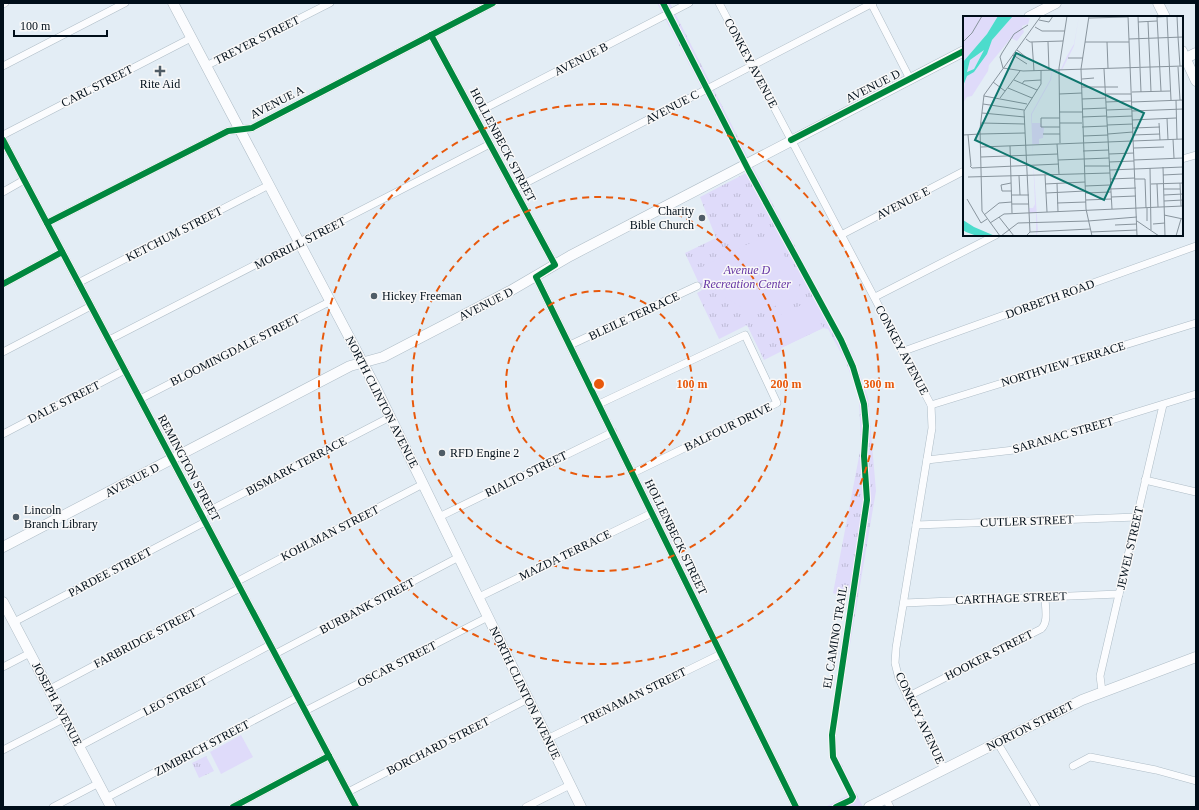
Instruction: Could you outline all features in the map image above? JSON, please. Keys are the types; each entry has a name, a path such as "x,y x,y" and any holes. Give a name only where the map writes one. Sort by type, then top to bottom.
{"street":[{"path":"3,66 125,3"},
{"name":"NORTH CLINTON AVENUE","path":"173,3 363,363 581,807"},
{"name":"TREYER STREET","path":"206,66 330,3"},
{"name":"AVENUE A","path":"47,224 228,131 252,128 493,3"},
{"name":"AVENUE B","path":"474,114 689,3"},
{"name":"CONKEY AVENUE","path":"719,3 904,351 930,405 932,423 927,460 895,663 899,679 944,769"},
{"path":"872,3 910,79"},
{"name":"AVENUE C","path":"514,189 872,3"},
{"path":"1031,16 1056,3"},
{"path":"1158,3 1164,16"},
{"name":"HOLLENBECK STREET","path":"431,35 555,265"},
{"name":"CARL STREET","path":"3,135 191,38"},
{"name":"AVENUE D","path":"3,547 350,366 379,359 536,277 555,265 791,140 963,52"},
{"path":"1196,53 1183,56 1196,81"},
{"name":"REMINGTON STREET","path":"3,140 356,807"},
{"name":"MORRILL STREET","path":"109,340 490,144"},
{"path":"1183,159 1196,155"},
{"name":"AVENUE E","path":"842,234 963,173"},
{"path":"3,192 24,180"},
{"name":"KETCHUM STREET","path":"78,283 269,185"},
{"path":"875,298 994,236"},
{"name":"DORBETH ROAD","path":"904,351 1196,246"},
{"path":"3,284 62,252"},
{"name":"HOLLENBECK STREET","path":"536,277 796,807"},
{"name":"BLEILE TERRACE","path":"570,346 697,286"},
{"name":"BLOOMINGDALE STREET","path":"140,399 331,301"},
{"path":"3,352 91,306"},
{"name":"NORTHVIEW TERRACE","path":"930,405 1196,323"},
{"name":"BALFOUR DRIVE","path":"599,404 745,335 777,403 633,473"},
{"name":"DALE STREET","path":"3,434 125,370"},
{"name":"SARANAC STREET","path":"927,460 1014,450 1196,394"},
{"name":"JEWEL STREET","path":"1102,691 1100,676 1163,405"},
{"name":"BISMARK TERRACE","path":"203,519 390,417"},
{"name":"RIALTO STREET","path":"439,517 613,432"},
{"path":"1145,480 1196,492"},
{"name":"KOHLMAN STREET","path":"238,585 423,484"},
{"name":"MAZDA TERRACE","path":"478,597 652,513"},
{"name":"CUTLER STREET","path":"916,525 1137,517"},
{"name":"PARDEE STREET","path":"14,622 203,519"},
{"name":"BURBANK STREET","path":"275,654 459,558"},
{"name":"FARBRIDGE STREET","path":"50,689 238,585"},
{"name":"CARTHAGE STREET","path":"904,603 1119,594"},
{"name":"HOOKER STREET","path":"908,697 1041,629 1046,623 1045,597"},
{"name":"JOSEPH AVENUE","path":"3,602 109,802"},
{"name":"OSCAR STREET","path":"305,711 488,617"},
{"name":"LEO STREET","path":"80,746 270,645"},
{"path":"3,666 30,653"},
{"name":"TRENAMAN STREET","path":"547,739 721,654"},
{"name":"NORTON STREET","path":"869,807 888,803 944,769 1102,691 1196,657"},
{"name":"ZIMBRICH STREET","path":"109,802 298,698"},
{"name":"BORCHARD STREET","path":"348,792 528,699"},
{"path":"3,750 65,718"},
{"path":"997,742 1036,807"},
{"path":"233,807 329,756"},
{"path":"1073,766 1090,758 1156,770 1196,780"},
{"path":"53,807 99,783"},
{"path":"526,807 570,785"}],"green space":[{"name":"Avenue D Recreation Center","path":"657,3 670,3 754,169 852,353 868,398 876,491 836,727 837,755 863,807 825,807 849,795 830,757 829,731 851,587 836,594 833,593 861,446 859,398 846,362 828,329 823,328 781,348 782,351 764,360 747,325 719,339 697,293 702,290 685,253 716,238 700,197 746,173"},
{"name":"Avenue D Recreation Center","path":"769,234 774,235 803,293 771,308 743,308 717,293 703,266"},
{"path":"810,301 823,328 781,348 767,321"},
{"path":"241,735 253,757 221,774 210,752"},
{"path":"206,756 214,771 199,778 192,763"}],"cycle path":[{"path":"47,223 228,131 252,128 493,3"},
{"name":"EL CAMINO TRAIL","path":"663,3 749,171 841,340 853,367 864,404 866,426 864,456 867,500 832,735 833,757 853,797 851,800 836,807"},
{"path":"431,35 555,265 536,277 796,807"},
{"path":"791,140 963,52"},
{"path":"3,140 356,807"},
{"path":"3,284 62,252"},
{"path":"233,807 329,756"}],"place":[{"name":"Rite Aid","path":"160,71"},
{"name":"Charity Bible Church","path":"702,218"},
{"name":"Hickey Freeman","path":"374,296"},
{"name":"RFD Engine 2","path":"442,453"},
{"name":"Lincoln Branch Library","path":"16,517"}]}
